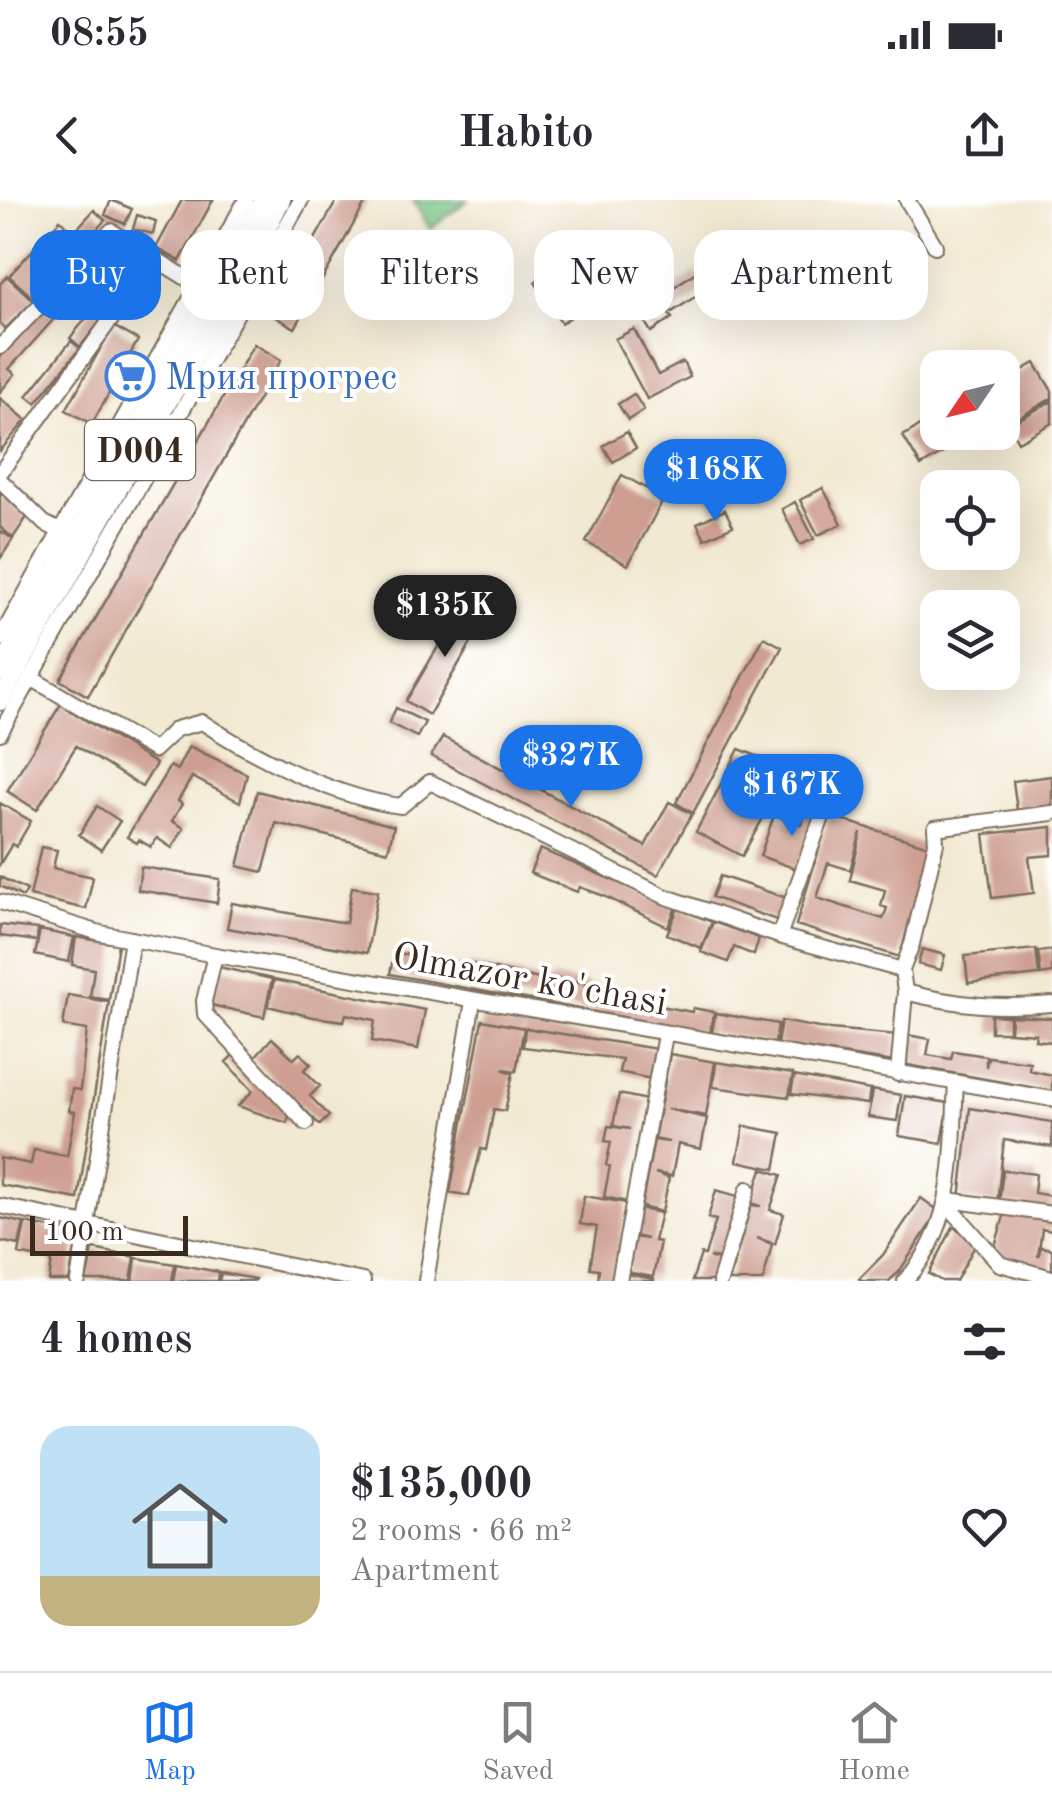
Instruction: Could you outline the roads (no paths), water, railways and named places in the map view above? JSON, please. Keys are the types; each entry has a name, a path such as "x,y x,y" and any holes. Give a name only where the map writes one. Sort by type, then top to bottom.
{"main road":[{"name":"D004","path":"0,671 264,200"},
{"name":"D004","path":"0,701 281,200"},
{"path":"148,435 178,421"},
{"path":"21,604 52,580"}],"street":[{"path":"230,230 246,200"},
{"path":"0,733 301,200"},
{"path":"907,200 935,246"},
{"path":"0,347 30,316"},
{"path":"0,640 181,318"},
{"path":"60,532 44,523 0,476 111,320"},
{"path":"30,678 154,750 176,729 202,722 252,755 377,803 402,806 430,782 664,896 779,936 902,970"},
{"path":"779,936 826,806"},
{"path":"898,1074 905,992 902,970 936,844 936,828 1052,813"},
{"name":"Olmazor ko'chasi","path":"0,902 100,933 214,956 1052,1098"},
{"path":"78,1281 132,939"},
{"path":"214,956 204,1000 205,1014 306,1123"},
{"path":"905,992 957,1005 1009,1008 1052,1004"},
{"path":"426,1281 473,1001"},
{"path":"619,1281 665,1034"},
{"path":"905,1281 918,1268 948,1202 956,1082"},
{"path":"720,1281 748,1188"},
{"path":"948,1202 1052,1214"},
{"path":"948,1202 1007,1275 1052,1278"},
{"path":"0,1206 363,1281"}],"place":[{"name":"Мрия прогрес","path":"130,376"}]}
